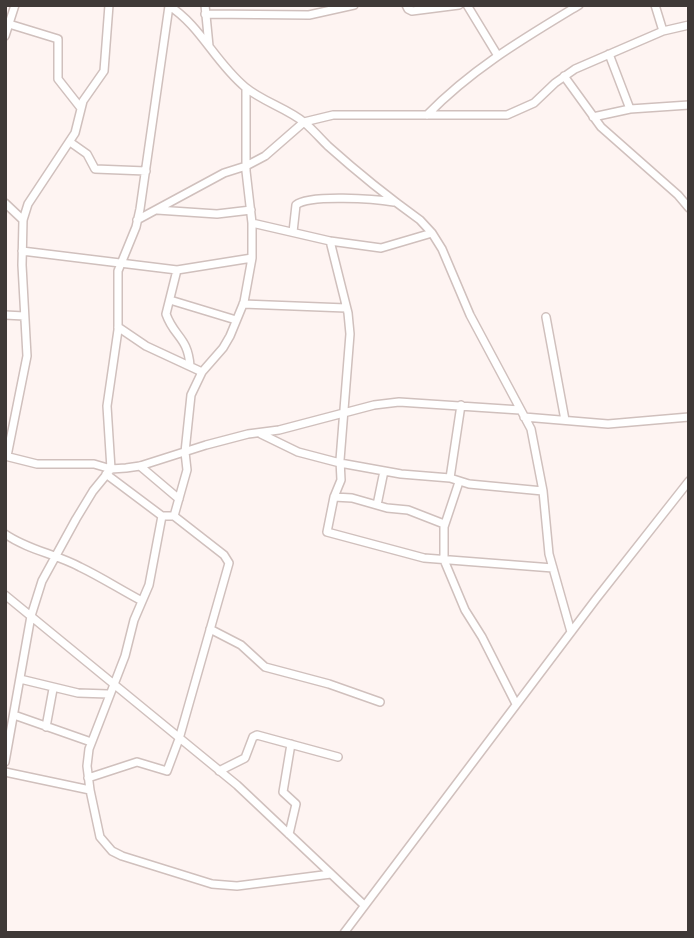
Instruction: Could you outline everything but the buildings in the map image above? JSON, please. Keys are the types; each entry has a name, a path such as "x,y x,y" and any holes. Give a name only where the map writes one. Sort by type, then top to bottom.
{"street":[{"path":"5,36 15,5"},
{"path":"88,778 137,762 167,771 179,739 229,563 224,555 174,516 162,516 108,472 94,464 37,464 6,456 27,356 23,220 28,204 75,133 80,107 104,71 110,5"},
{"path":"209,49 205,10 309,15 354,5"},
{"path":"406,5 412,12 459,5"},
{"path":"467,5 498,56"},
{"path":"426,115 455,86 579,5"},
{"path":"654,5 663,31"},
{"path":"5,762 31,617 42,582 93,491 108,472 107,406 118,327 120,265 137,220 168,6 182,14 198,31 221,64 246,88 304,122 328,146 420,220 432,233 442,249 470,315 534,438 549,554 571,632"},
{"path":"9,24 58,39 58,79 80,107"},
{"path":"137,220 223,173 246,166 265,156 304,122 333,116 460,113 507,115 534,103 564,76 663,31 689,25"},
{"path":"609,54 630,109"},
{"path":"564,76 601,127 678,195 689,208"},
{"path":"174,516 187,470 185,452 191,395 202,372 223,348 236,320 243,304 252,258 252,223 246,166 246,88"},
{"path":"593,117 630,109 689,105"},
{"path":"70,142 87,154 95,169 146,171"},
{"path":"293,232 296,205 301,201 331,198 395,202"},
{"path":"5,204 23,220"},
{"path":"157,210 217,214 251,210"},
{"path":"252,223 330,241 381,248 432,233"},
{"path":"330,241 351,334 340,463 341,480 334,496 328,534 405,555 553,568"},
{"path":"22,251 177,270 252,258"},
{"path":"177,270 166,314 168,321 187,345 190,366"},
{"path":"170,300 236,320"},
{"path":"243,304 346,308"},
{"path":"5,315 24,316"},
{"path":"546,317 565,420"},
{"path":"118,327 146,346 202,372"},
{"path":"108,472 373,405 399,402 461,405 608,424 689,417"},
{"path":"450,478 461,405"},
{"path":"259,433 299,453 340,463 450,478 459,482 542,491"},
{"path":"140,466 179,499"},
{"path":"377,505 384,471"},
{"path":"344,933 516,704 689,481"},
{"path":"459,482 444,524 444,560 452,584 516,704"},
{"path":"334,496 408,510 444,524"},
{"path":"162,516 152,574 125,656 91,742 88,778 100,837 112,851 122,856 212,884 237,886 331,874"},
{"path":"5,534 19,543 82,567 109,585 142,601"},
{"path":"5,595 219,771 364,905"},
{"path":"210,629 241,646 265,667 329,684 380,702"},
{"path":"20,679 53,689 108,694"},
{"path":"46,727 53,689"},
{"path":"5,706 46,727 91,742"},
{"path":"219,771 245,758 254,736 338,757"},
{"path":"289,834 297,809 296,804 283,792 290,744"},
{"path":"5,772 90,790"}]}
